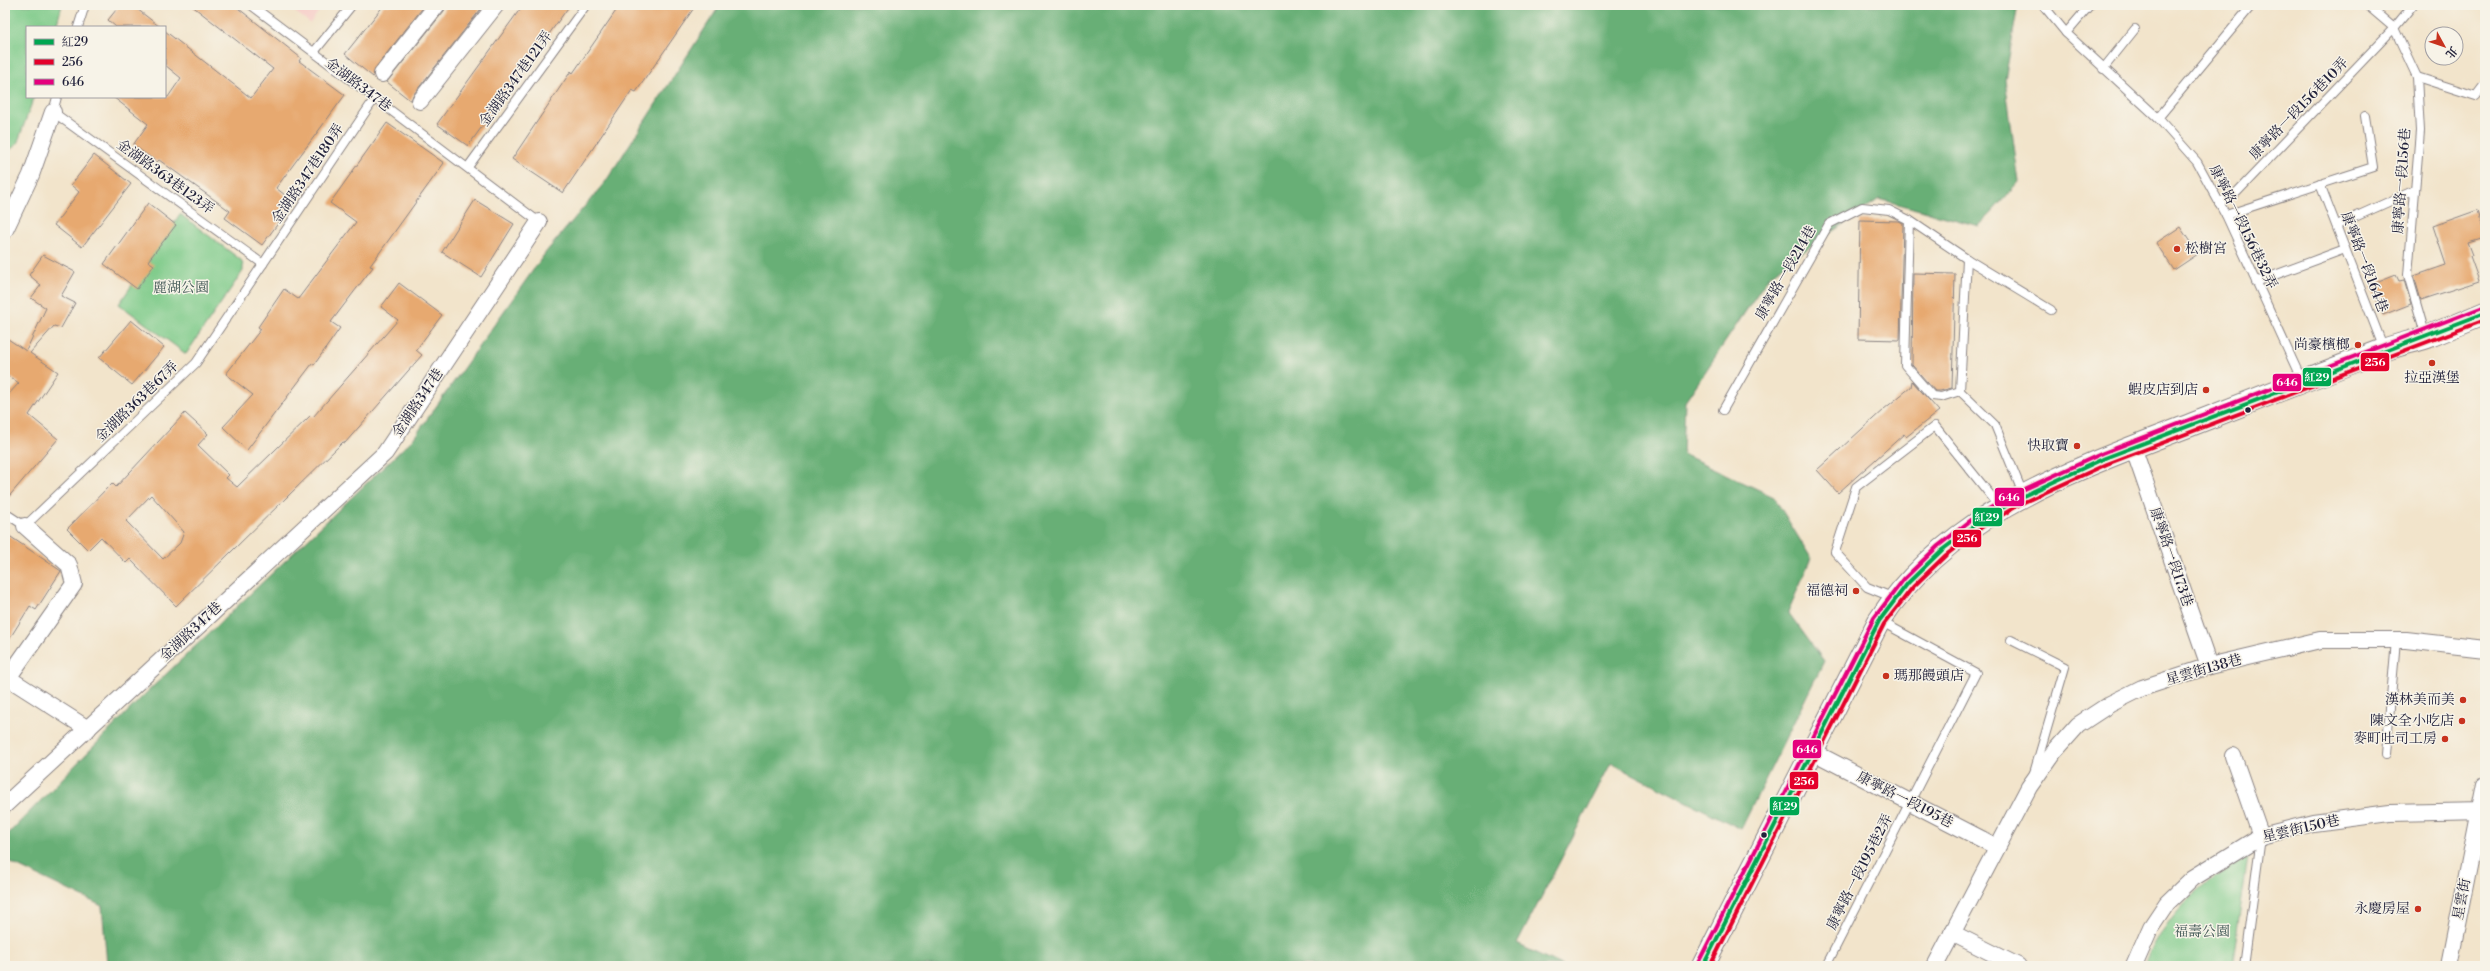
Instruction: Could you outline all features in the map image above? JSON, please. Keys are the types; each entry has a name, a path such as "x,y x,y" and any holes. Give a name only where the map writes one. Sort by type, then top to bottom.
{"street":[{"path":"382,74 437,5"},
{"path":"420,101 496,5"},
{"path":"7,220 31,175 55,104"},
{"name":"金湖路347巷","path":"5,805 385,453 539,222"},
{"path":"1703,966 1879,621 1894,598 1942,548 2023,494 2133,447 2302,381 2384,350 2426,337 2485,313"},
{"name":"康寧路一段173巷","path":"2133,447 2208,666"},
{"path":"25,526 69,565 74,584 6,677 88,729"},
{"name":"星雲街138巷","path":"1935,966 2029,787 2053,753 2078,725 2110,704 2142,688 2208,666 2320,640 2396,640 2485,649"},
{"name":"康寧路一段195巷","path":"1813,752 1997,847"},
{"path":"2233,756 2261,836"},
{"name":"星雲街","path":"2450,966 2482,810 2485,784"},
{"name":"星雲街150巷","path":"2134,966 2151,927 2167,903 2194,878 2261,836 2313,823 2390,813 2482,810"},
{"path":"1952,933 2018,966"}],"lane":[{"path":"78,26 85,5"},
{"name":"金湖路347巷","path":"251,5 468,167 539,222"},
{"path":"314,52 352,5"},
{"name":"金湖路347巷121弄","path":"468,167 586,5"},
{"name":"康寧路一段156巷32弄","path":"2043,5 2066,33 2103,69 2158,118 2197,162 2226,215 2302,381"},
{"path":"2066,33 2090,5"},
{"path":"2158,118 2252,5"},
{"path":"2367,5 2394,28"},
{"name":"康寧路一段156巷10弄","path":"2219,203 2237,192 2394,28 2413,5"},
{"name":"康寧路一段156巷","path":"2394,28 2417,77 2420,131 2408,275 2426,337"},
{"path":"2103,69 2135,29"},
{"path":"2417,77 2476,96 2485,84"},
{"name":"金湖路347巷180弄","path":"263,264 375,98"},
{"name":"金湖路363巷123弄","path":"55,104 263,264"},
{"path":"2226,215 2374,167 2365,116"},
{"name":"康寧路一段164巷","path":"2320,184 2384,350"},
{"path":"2337,225 2415,190"},
{"name":"康寧路一段214巷","path":"1723,410 1829,224 1862,207 1889,210 1909,220 1967,259 2051,310"},
{"path":"1909,220 1905,365 1932,396 1941,397 1960,390"},
{"path":"2256,282 2346,249"},
{"path":"1967,259 1960,390 1994,425 2023,494"},
{"name":"金湖路363巷67弄","path":"25,526 196,363 263,264"},
{"path":"1894,598 1866,587 1850,571 1835,552 1856,487 1935,426 2000,508"},
{"path":"5,513 25,526"},
{"name":"康寧路一段195巷2弄","path":"1826,966 1976,673 1879,621"},
{"path":"2011,640 2065,667 2029,787"},
{"path":"2386,754 2396,640"},
{"path":"2244,966 2261,836"}],"shaded area":[{"path":"286,5 324,5 310,23"}],"green space":[{"path":"5,5 62,5 56,26 26,26 26,98 34,98 17,144 5,154"},
{"path":"720,5 2018,5 2005,80 2019,182 1979,226 1879,199 1770,275 1685,402 1683,454 1774,497 1811,558 1788,612 1824,661 1741,829 1611,763 1517,944 1563,966 112,966 107,964 102,906 5,860 5,837 143,696 413,439 546,252 606,181"},
{"name":"麗湖公園","path":"180,214 241,260 243,265 243,271 186,354 119,304"},
{"name":"福壽公園","path":"2248,857 2232,966 2144,966 2164,929 2186,902 2213,879"}],"building":[{"path":"120,5 132,5 159,26 115,26 108,20"},
{"path":"191,5 234,5 301,58 299,61 345,95 276,188 294,202 262,245 225,218 230,211 159,160 157,162 133,145 148,124 114,98 168,97 181,78 166,66 166,32 251,98 273,69"},
{"path":"384,5 425,5 375,68 373,77 345,54"},
{"path":"446,5 484,5 413,95 411,101 387,82 444,11"},
{"path":"523,5 570,5 468,146 437,124"},
{"path":"620,5 696,5 636,92 632,90 563,193 512,159 571,71 573,73"},
{"path":"387,123 444,163 370,266 373,267 331,322 340,328 314,365 312,364 247,450 223,427 253,395 226,374 261,329 258,327 284,289 298,299 356,222 330,203"},
{"path":"94,155 131,184 82,247 54,225 79,192 71,185"},
{"path":"475,200 514,224 481,277 442,252"},
{"path":"148,203 176,225 148,261 154,265 137,289 104,264"},
{"path":"2478,210 2485,237 2468,242 2473,255 2470,256 2479,281 2421,300 2414,276 2446,265 2433,226"},
{"path":"1860,220 1899,221 1903,223 1900,340 1858,339"},
{"name":"松樹宮","path":"2180,227 2198,254 2174,270 2156,243"},
{"path":"43,255 75,272 61,296 75,303 61,328 54,326 30,353 58,372 29,415 58,439 5,501 5,398 19,383 5,374 5,337 26,351 46,308 31,298 41,285 29,275"},
{"path":"1913,273 1955,274 1952,388 1935,391 1912,365"},
{"path":"2396,275 2399,281 2404,280 2411,304 2383,315 2371,285"},
{"path":"399,283 442,315 416,350 422,355 345,443 343,442 176,606 130,559 126,563 101,537 88,550 67,529 112,483 116,487 185,413 208,434 198,445 229,475 226,478 237,487 311,415 313,417 398,320 381,307","holes":["151,495 184,532 180,543 163,559 126,521"]},
{"path":"131,320 164,347 132,385 99,358"},
{"path":"1912,381 1939,411 1906,437 1904,434 1838,493 1817,470 1884,409 1911,387"},
{"path":"5,533 61,571 36,610 30,606 5,646"}],"transit line":[{"name":"646","path":"1698,963 1874,618 1904,579 1938,546 1975,517 2016,493 2103,453 2483,307"},
{"name":"紅29","path":"1703,966 1879,621 1908,583 1942,550 1979,522 2019,498 2105,458 2485,313"},
{"name":"256","path":"1710,966 1884,624 1913,587 1946,555 1982,527 2022,503 2107,464 2485,320"}],"place":[{"name":"松樹宮","path":"2177,249"},
{"name":"尚豪檳榔","path":"2358,345"},
{"name":"拉亞漢堡","path":"2432,363"},
{"name":"蝦皮店到店","path":"2206,390"},
{"name":"快取寶","path":"2077,446"},
{"name":"福德祠","path":"1856,591"},
{"name":"瑪那饅頭店","path":"1886,676"},
{"name":"漢林美而美","path":"2463,700"},
{"name":"陳文全小吃店","path":"2462,721"},
{"name":"麥町吐司工房","path":"2445,739"},
{"name":"永慶房屋","path":"2418,909"}]}
